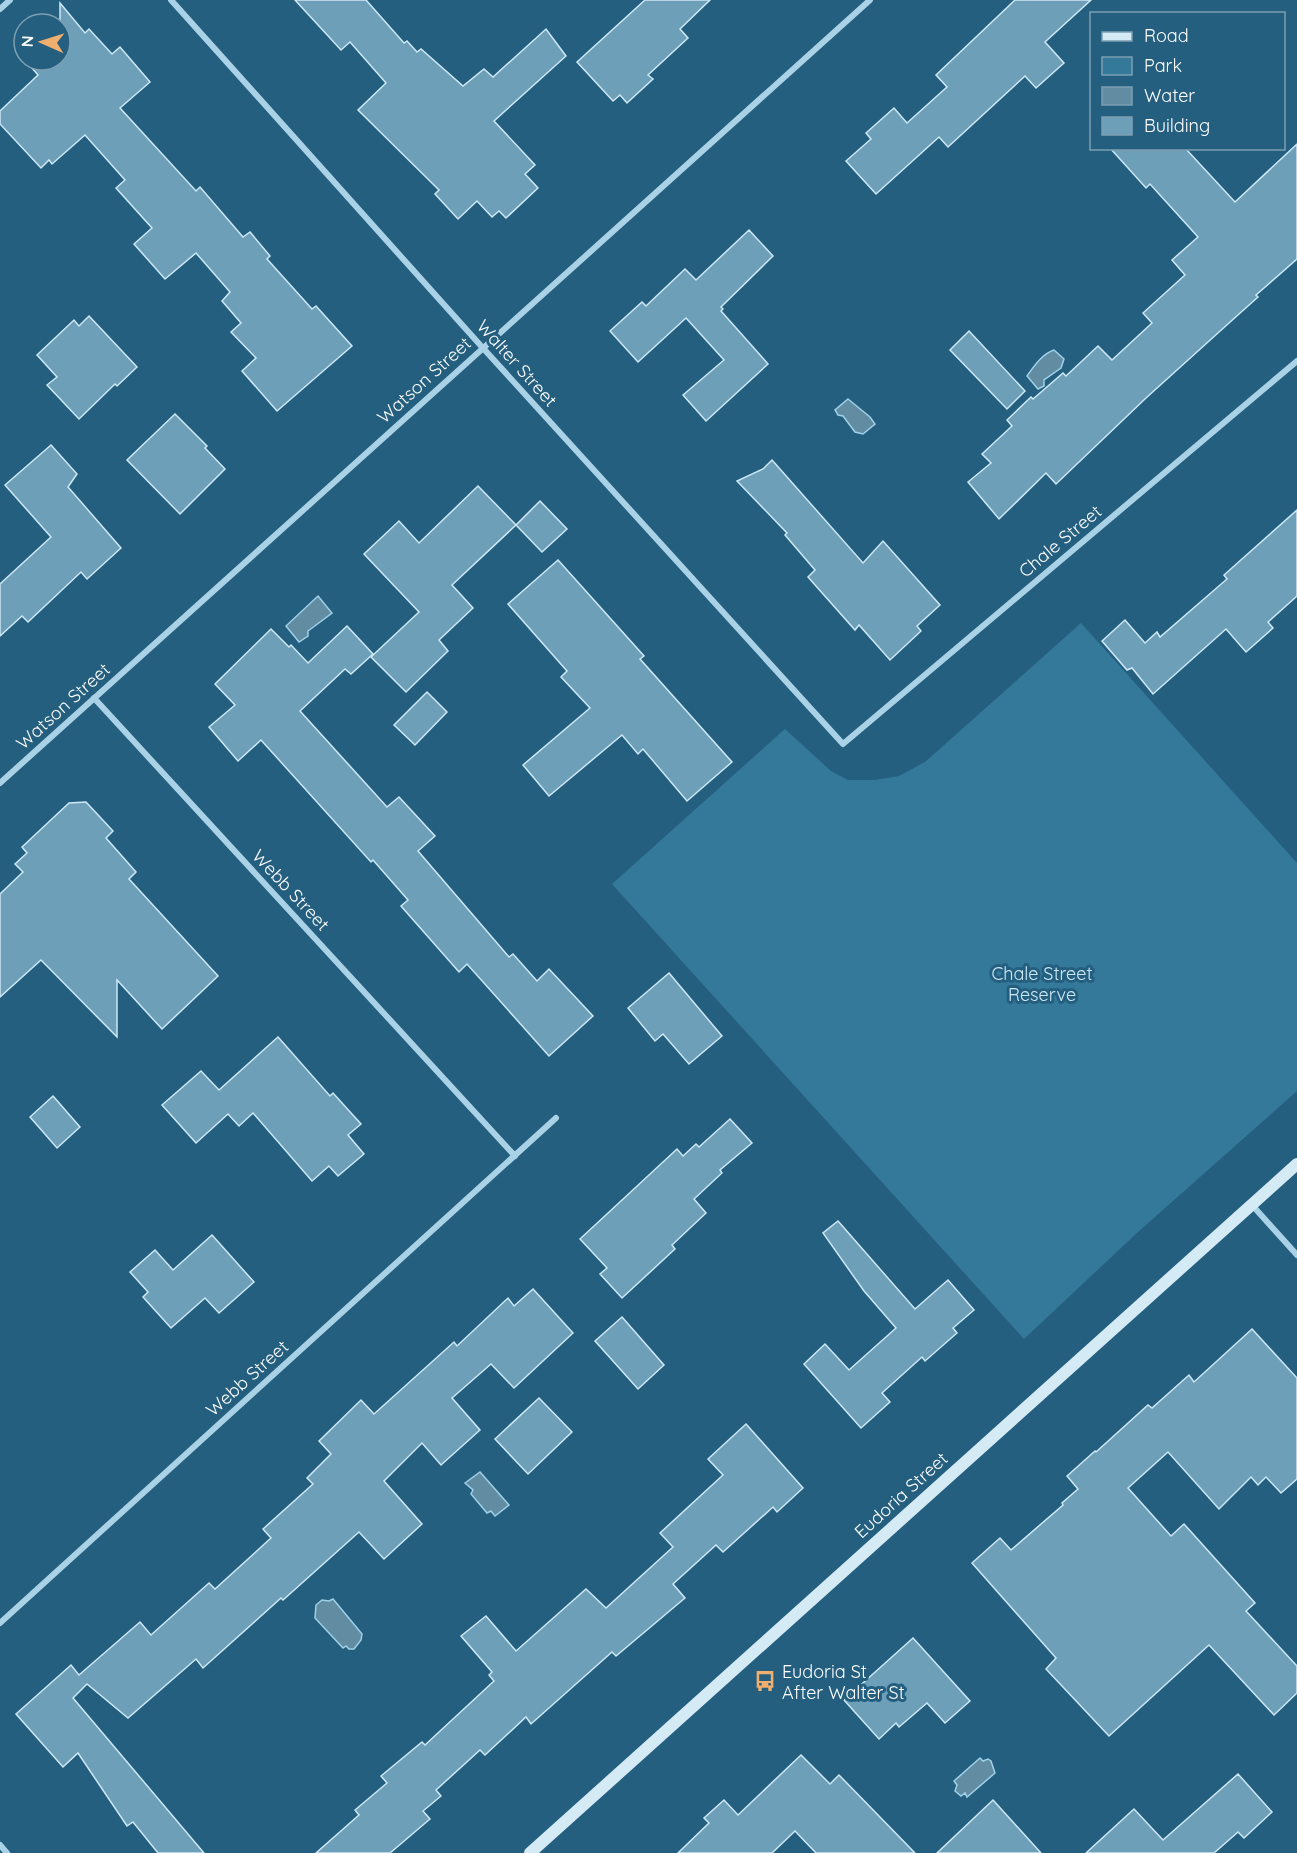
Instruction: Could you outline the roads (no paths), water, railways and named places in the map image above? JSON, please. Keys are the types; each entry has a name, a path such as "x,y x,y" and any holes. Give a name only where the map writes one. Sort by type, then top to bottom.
{"main road":[{"name":"Eudoria Street","path":"530,1853 1297,1164"}],"street":[{"path":"0,9 10,0"},
{"name":"Walter Street","path":"171,0 843,744"},
{"name":"Watson Street","path":"0,783 870,0"},
{"name":"Chale Street","path":"843,744 1297,361"},
{"name":"Webb Street","path":"94,699 515,1156"},
{"name":"Webb Street","path":"0,1623 556,1119"},
{"path":"1252,1205 1297,1254"},
{"path":"0,1845 8,1853"}],"water":[{"path":"1054,350 1064,359 1061,368 1044,380 1044,386 1038,389 1027,376 1042,357"},
{"path":"848,399 875,424 863,434 855,432 843,416 838,415 835,410"},
{"path":"318,596 332,613 308,631 308,636 299,642 286,626"},
{"path":"480,1472 509,1505 495,1516 491,1511 487,1513 471,1494 473,1490 465,1483"},
{"path":"333,1599 362,1634 361,1640 354,1649 346,1646 343,1648 315,1618 316,1605 322,1600"},
{"path":"980,1758 983,1761 988,1759 991,1761 995,1773 967,1797 965,1793 961,1796 955,1791 957,1785 954,1781"}],"place":[{"name":"Eudoria St After Walter St","path":"765,1681"}],"park label":[{"name":"Chale Street Reserve","path":"1042,983"}]}
